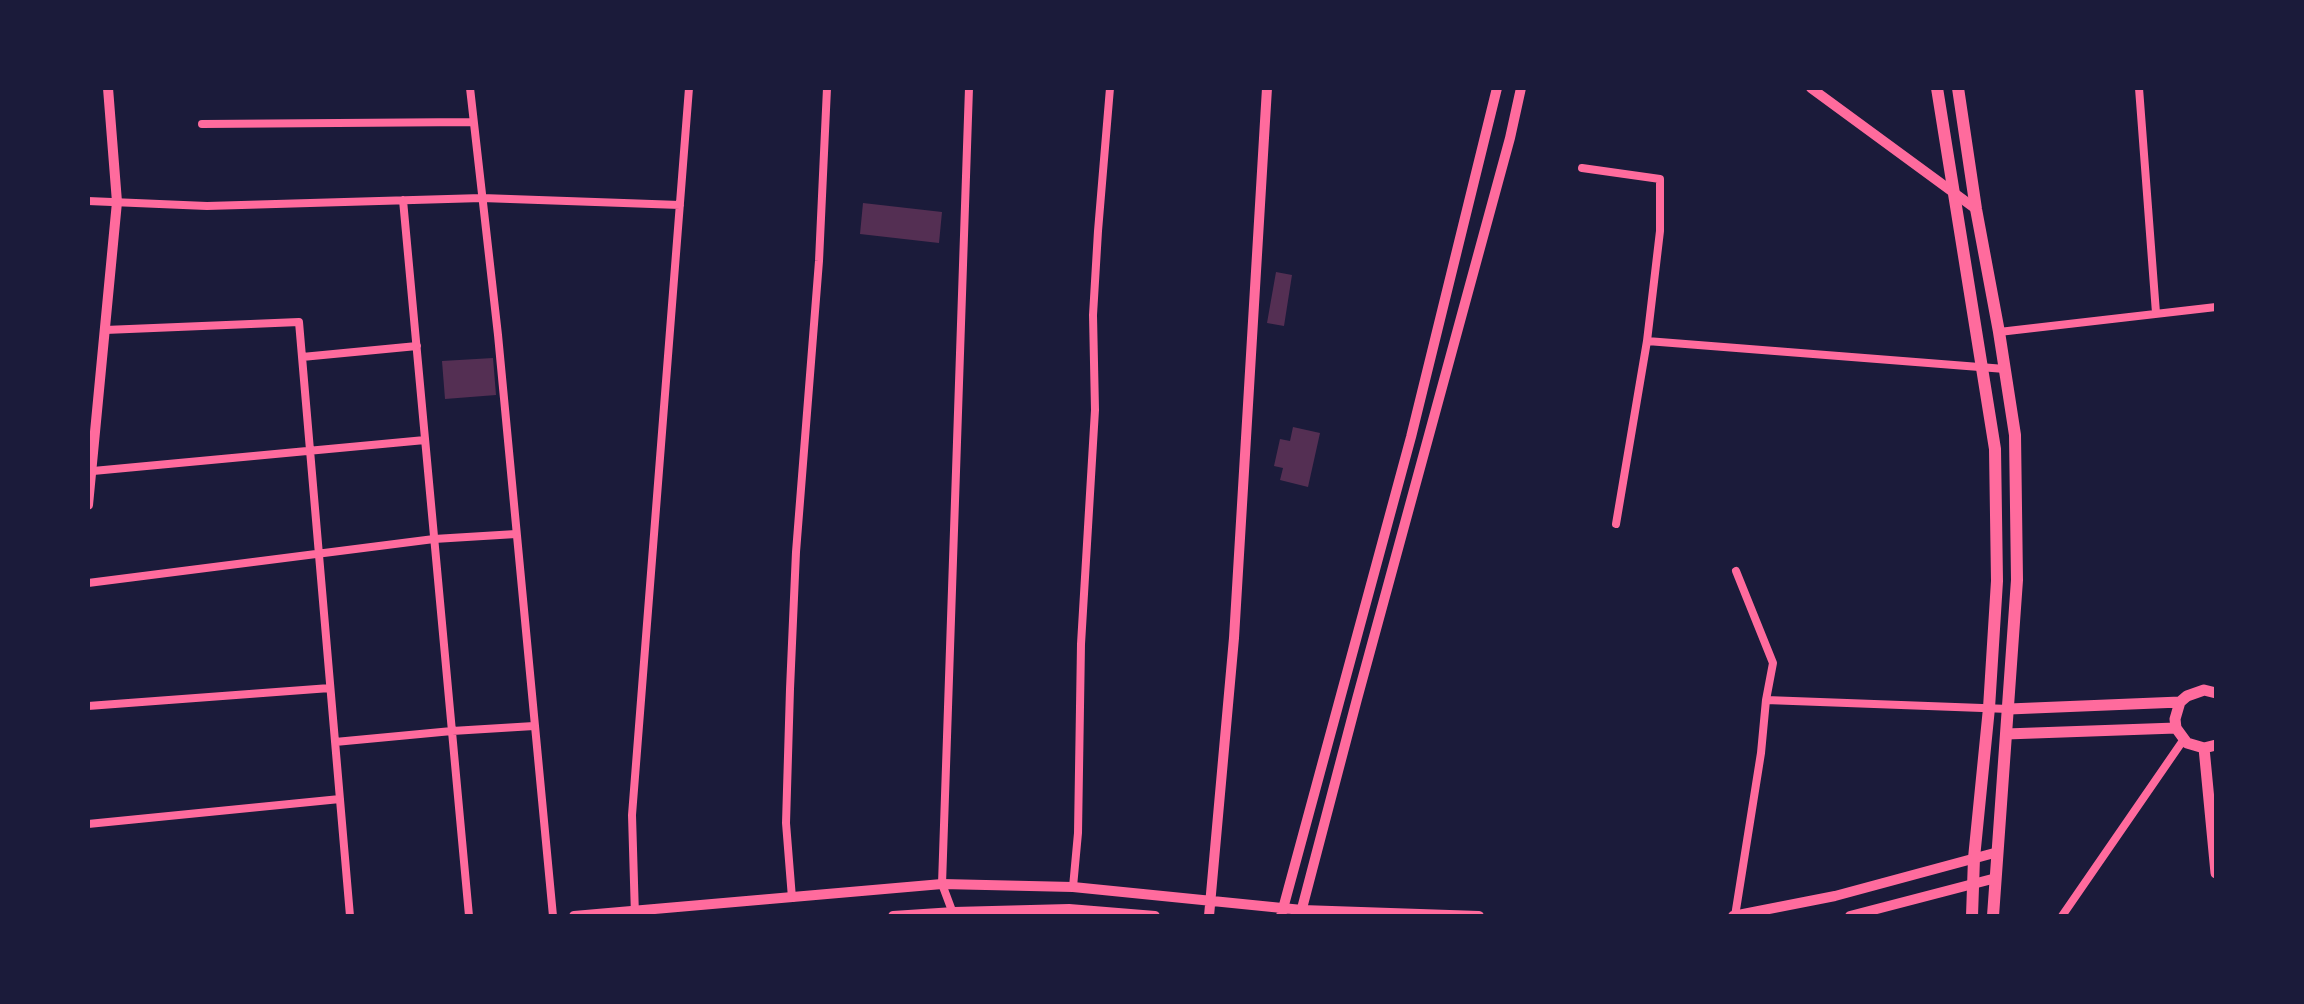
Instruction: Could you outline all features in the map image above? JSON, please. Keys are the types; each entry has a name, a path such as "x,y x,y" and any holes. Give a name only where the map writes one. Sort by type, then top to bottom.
{"main road":[{"path":"1937,88 1995,449 1997,581 1972,916"},
{"path":"1958,88 2015,435 2017,580 1993,916"},
{"path":"2215,690 2195,691 2180,702 2176,710 2176,728 2195,747 2210,747 2216,873"},
{"path":"2009,709 2180,702"},
{"path":"2006,734 2176,728"}],"street":[{"path":"88,505 117,202 108,88"},
{"path":"470,88 553,916"},
{"path":"634,913 632,815 689,88"},
{"path":"792,898 786,823 790,689 796,552 819,261 827,88"},
{"path":"954,914 942,884 969,88"},
{"path":"1073,887 1078,833 1081,644 1095,410 1093,315 1110,88"},
{"path":"1209,916 1234,638 1267,88"},
{"path":"1282,912 1416,418 1497,88"},
{"path":"1301,913 1521,88"},
{"path":"1811,88 1976,209"},
{"path":"2139,88 2156,313"},
{"path":"202,124 473,122"},
{"path":"1582,168 1660,179 1660,231 1647,341 1616,524"},
{"path":"88,201 207,206 482,198 680,205"},
{"path":"403,200 469,916"},
{"path":"1999,332 2216,307"},
{"path":"105,330 299,322 350,916"},
{"path":"1647,341 2005,369"},
{"path":"302,357 417,346"},
{"path":"1416,418 1433,423"},
{"path":"93,471 425,440"},
{"path":"88,583 434,539 516,534"},
{"path":"1736,571 1773,663 1734,916 1835,896 1998,852"},
{"path":"88,706 330,688"},
{"path":"1766,700 2009,709"},
{"path":"335,742 534,726"},
{"path":"2062,916 2184,739"},
{"path":"88,824 340,799"},
{"path":"1850,916 1996,878"},
{"path":"574,916 942,884 1073,887 1282,912 1479,916"},
{"path":"893,916 1069,909 1155,916"}],"building":[{"path":"863,203 942,212 939,243 860,234"},
{"path":"1276,272 1292,275 1284,326 1267,323"},
{"path":"493,358 496,395 445,399 442,361"},
{"path":"1293,427 1320,433 1308,487 1280,480 1283,468 1274,466 1280,439 1290,441"}]}
